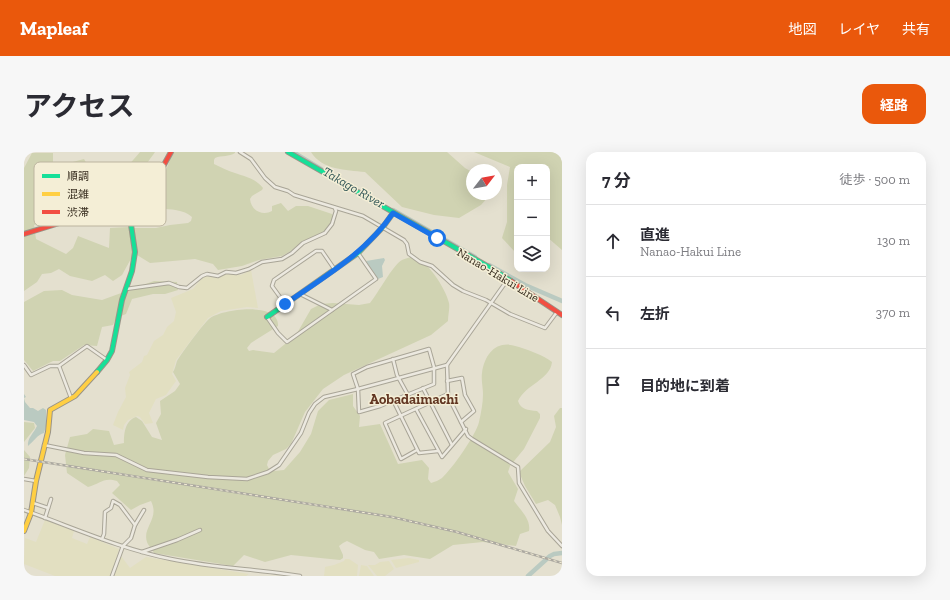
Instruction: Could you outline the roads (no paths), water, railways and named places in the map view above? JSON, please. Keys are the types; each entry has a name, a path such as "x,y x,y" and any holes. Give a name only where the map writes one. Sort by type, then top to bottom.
{"street":[{"path":"165,162 171,152"},
{"path":"240,152 251,158 265,178 275,187 288,191 294,195 363,216 405,241 409,254 420,262 432,266 453,285 492,303 510,314 545,328 557,311"},
{"name":"Nanao-Hakui Line","path":"288,152 509,279 562,315"},
{"path":"126,290 169,284 181,288 187,288 202,276 207,274 218,276 226,272 236,273 249,269 262,262 282,259 292,253 303,243 325,233 332,224 336,211 334,208"},
{"path":"358,253 376,279 287,342 278,333 267,317 358,253 384,228 393,213"},
{"path":"24,234 48,226"},
{"path":"24,531 33,502 36,482 48,432 48,414 54,407 71,398 81,390 108,360 112,351 122,300 132,271 135,252 131,226"},
{"path":"285,304 272,286 274,280 316,251 322,251 335,270"},
{"path":"509,279 447,364 448,394 472,439 518,467 519,483 548,531 562,546"},
{"path":"300,294 332,310"},
{"path":"24,365 31,375 50,366 59,366 87,346 108,360"},
{"path":"429,349 434,367 434,384 408,395 359,412 358,389 353,374 367,367 429,349"},
{"path":"393,359 399,378 408,395"},
{"path":"44,445 84,453 116,455 147,470 208,477 247,479 268,472 278,465 297,439 309,413 318,400 324,397 447,364"},
{"path":"59,366 71,398"},
{"path":"447,381 462,378 465,395 474,411 462,422"},
{"path":"423,388 452,445"},
{"path":"417,450 401,458 385,423 448,394"},
{"path":"393,400 417,450 420,453 438,451"},
{"path":"416,409 442,457 466,429"},
{"path":"24,479 36,482"},
{"path":"45,518 52,499"},
{"path":"102,538 104,534 105,512 110,508 112,501 120,504 135,525"},
{"path":"33,502 48,508"},
{"path":"24,510 142,552 186,562 300,576"},
{"path":"112,576 123,546 131,538 135,525 144,510"},
{"path":"142,552 200,530"}],"waterway":[{"name":"Takago River","path":"293,152 321,169"},
{"name":"Takago River","path":"393,210 475,257"},
{"name":"Takago River","path":"489,265 525,285 562,301"},
{"path":"528,576 550,556 562,553"}],"railway":[{"path":"24,459 392,517 457,532 562,563"}],"district":[{"name":"Aobadaimachi","path":"414,399"}]}
